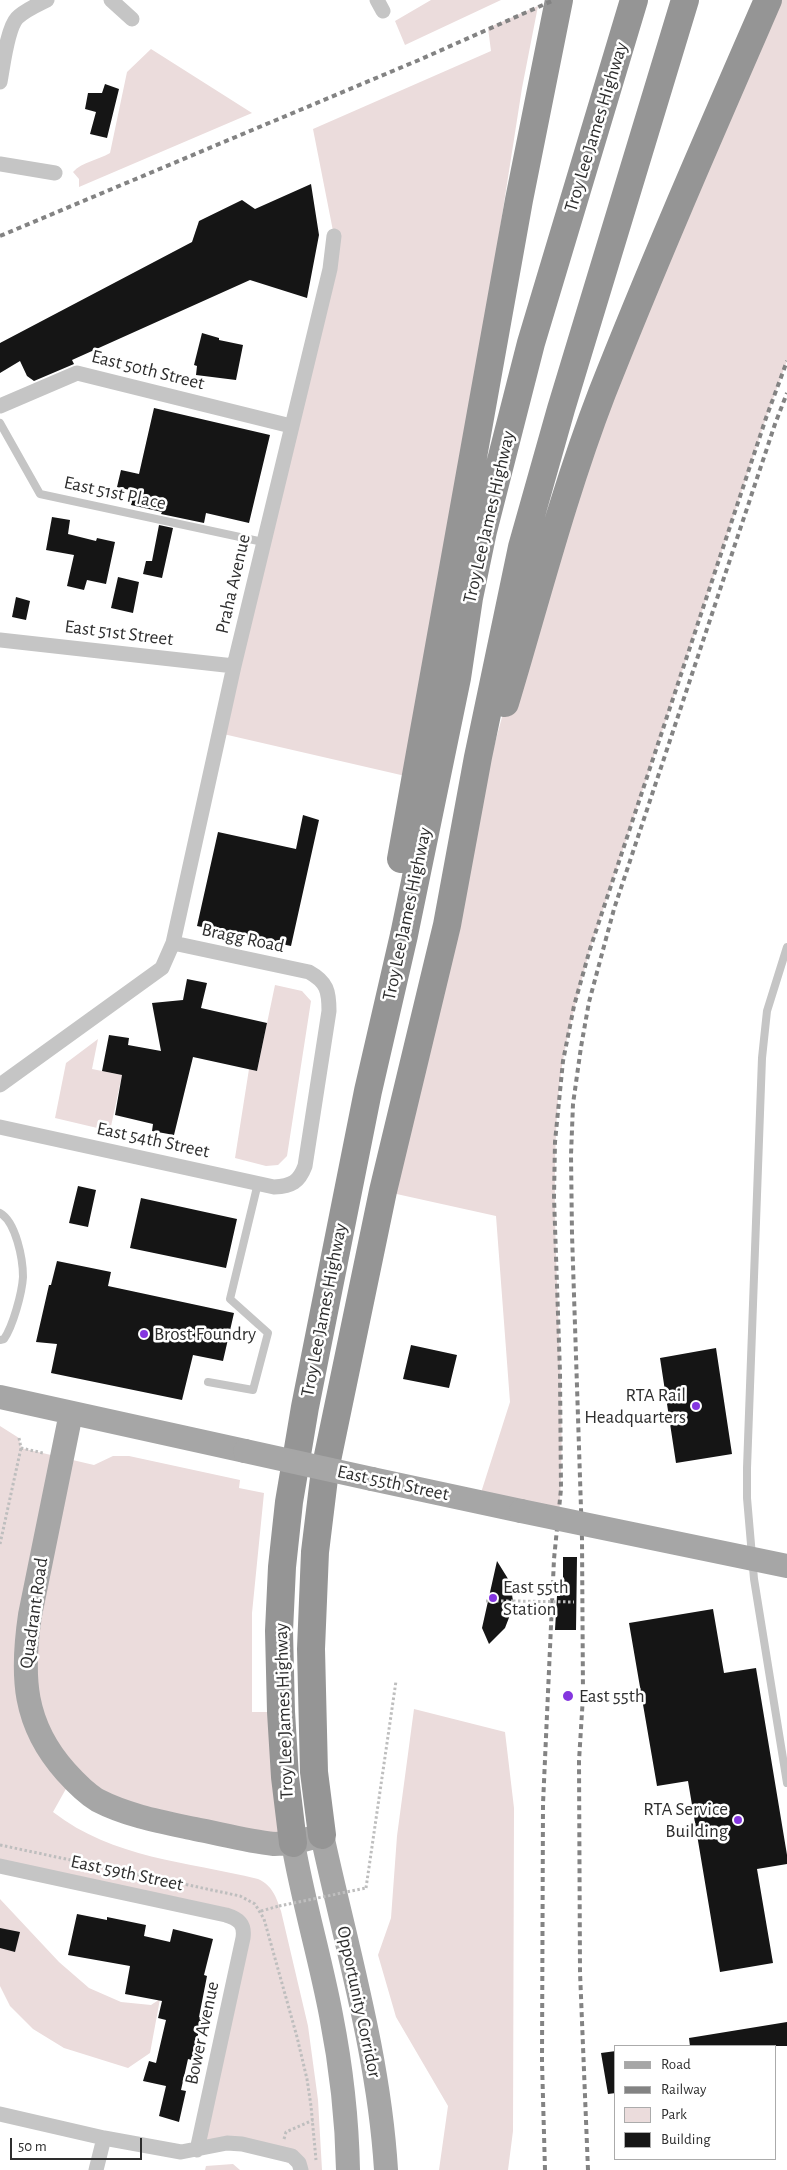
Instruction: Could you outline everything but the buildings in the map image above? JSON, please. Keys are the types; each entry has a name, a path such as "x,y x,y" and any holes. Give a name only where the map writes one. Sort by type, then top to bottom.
{"highway":[{"path":"492,348 506,195 522,88 540,0"},
{"path":"368,1091 391,912 492,348 559,0"},
{"name":"Troy Lee James Highway","path":"293,1843 285,1776 279,1664 285,1538 305,1407 368,1091 404,935 457,678 469,598 483,531 531,343 634,0"},
{"name":"Troy Lee James Highway","path":"322,1835 314,1772 311,1649 313,1589 322,1490 383,1192 446,924 478,757 522,547 558,418 686,0"},
{"path":"446,924 502,713 532,609 565,502 602,393 664,238 768,0"}],"main road":[{"name":"East 55th Street","path":"0,1397 521,1511 787,1566"},
{"name":"Quadrant Road","path":"71,1413 30,1615 26,1648 28,1704 39,1733 52,1755 72,1778 96,1799 120,1810 157,1821 265,1843 293,1843 322,1835"},
{"name":"Opportunity Corridor","path":"322,1835 376,2073 386,2170"},
{"name":"Opportunity Corridor","path":"293,1843 303,1896 331,2014 346,2121 348,2170"}],"street":[{"path":"0,82 10,36 16,20 26,11 47,0"},
{"path":"111,0 132,20"},
{"path":"0,164 55,173"},
{"name":"Praha Avenue","path":"172,943 263,542 330,269 334,236"},
{"name":"East 50th Street","path":"0,406 77,373 291,426"},
{"name":"East 51st Street","path":"0,640 234,666"},
{"name":"Bragg Road","path":"0,1085 162,968 172,943 309,972 320,978 329,994 329,1011 305,1166 296,1182"},
{"name":"East 54th Street","path":"0,1127 258,1183 288,1186 296,1182"},
{"name":"East 59th Street","path":"0,1866 226,1915 237,1919 242,1925"},
{"name":"Bower Avenue","path":"197,2150 243,1938 242,1925"},
{"path":"0,2114 104,2138 174,2151 197,2150 235,2143 281,2152 299,2164"},
{"path":"96,2170 104,2138"}],"lane":[{"name":"East 51st Place","path":"0,423 40,494 263,542"},
{"path":"787,947 768,1011 762,1058 746,1468 754,1579 787,1783"},
{"path":"208,1382 253,1390 268,1333 230,1299 258,1183"},
{"path":"0,1213 7,1217 16,1237 23,1277 12,1328 4,1339 0,1340"}],"path":[{"path":"0,1544 21,1448 19,1438"},
{"path":"21,1448 36,1451"},
{"path":"486,1601 574,1602"},
{"path":"260,1911 366,1888 396,1681"},
{"path":"0,1845 240,1896 255,1904 260,1911 297,2036 309,2091 316,2163"},
{"path":"284,2140 286,2132 313,2120"}],"green space":[{"path":"431,0 501,0 405,45 395,21"},
{"path":"768,0 787,0 787,361 766,418 590,949 566,1042 558,1100 555,1152 556,1257 562,1414 559,1519 478,1502 510,1402 496,1216 383,1191 454,899 532,609"},
{"path":"538,6 522,88 414,778 219,733 334,236 313,129 491,51 488,28"},
{"path":"151,49 252,113 79,187 79,179 73,172 81,166 110,153 127,72"},
{"path":"275,985 302,991 311,1001 287,1156 278,1165 266,1166 235,1158 249,1069 257,1071"},
{"path":"98,1039 92,1069 122,1075 110,1131 55,1118 66,1063"},
{"path":"0,1426 19,1438 21,1448 94,1465 113,1456 129,1456 240,1480 239,1488 264,1493 252,1613 252,1712 281,1712 293,1843 157,1821 72,1778 53,1812 76,1828 126,1849 258,1879 271,1889 281,1911 308,2026 318,2100 322,2170 301,2170 301,2168 242,2144 197,2150 242,1925 0,1866"},
{"path":"414,1709 505,1732 514,1808 513,2131 508,2170 439,2170 448,2106 396,2017 378,1955 391,1918 397,1836"},
{"path":"0,1899 59,1962 89,1988 121,2002 151,2005 160,1999 150,2053 128,2068 64,2048 33,2029 10,2006 0,1986"},
{"path":"233,2164 240,2170 205,2170 206,2166"}],"railway":[{"path":"0,236 419,60 554,0"},
{"path":"545,2170 542,2062 543,1804 554,1559 561,1489 560,1373 554,1197 555,1142 563,1061 574,1006 590,949 766,418 787,361"},
{"path":"588,2170 580,1972 579,1761 583,1696 582,1539 572,1234 571,1155 573,1104 589,1002 614,909 775,424 787,393"}],"place":[{"name":"Brost Foundry","path":"144,1334"},
{"name":"RTA Rail Headquarters","path":"696,1406"},
{"name":"East 55th Station","path":"493,1598"},
{"name":"East 55th","path":"568,1696"},
{"name":"RTA Service Building","path":"738,1820"}]}
